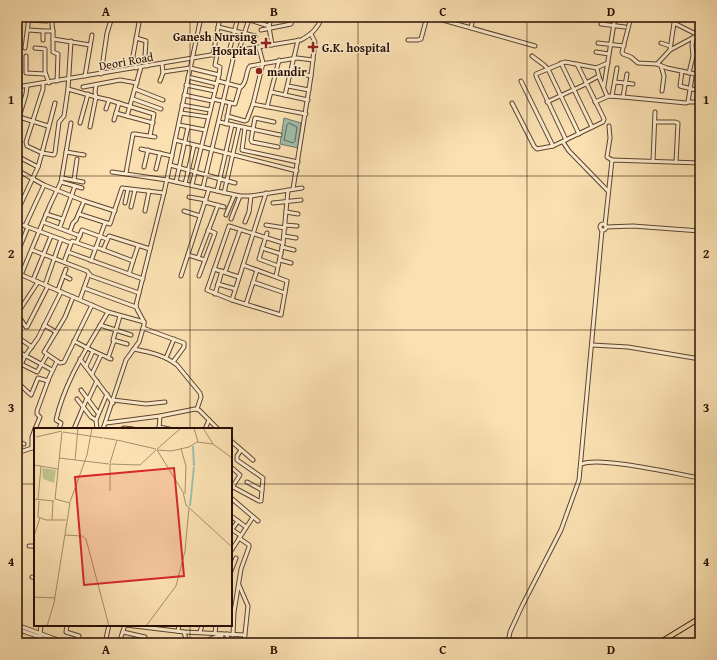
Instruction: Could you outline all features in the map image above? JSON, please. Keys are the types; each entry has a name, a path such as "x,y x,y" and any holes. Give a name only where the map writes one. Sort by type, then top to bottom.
{"main road":[{"path":"659,643 700,618"}],"street":[{"path":"53,17 53,52 58,54 57,81"},
{"path":"101,74 107,33 112,17"},
{"path":"136,68 133,56 140,17"},
{"path":"104,428 126,360 139,342 143,328 144,322 136,306 167,180 201,17"},
{"path":"192,185 218,82 220,67 216,65 215,55 220,17"},
{"path":"229,52 239,17 269,27"},
{"path":"272,17 269,27 272,45"},
{"path":"261,30 269,27 291,24 292,21 278,17"},
{"path":"294,189 313,60 314,42 311,34 319,24 322,17"},
{"path":"408,40 421,39 426,17"},
{"path":"432,17 536,46"},
{"path":"471,28 473,17"},
{"path":"604,87 615,17"},
{"path":"631,17 623,53 630,56 637,62 657,64 700,75"},
{"path":"646,17 650,19 652,17"},
{"path":"25,48 29,18 47,21"},
{"path":"203,187 237,50 249,20"},
{"path":"670,50 674,23 699,35"},
{"path":"601,24 625,28"},
{"path":"218,28 256,36"},
{"path":"28,30 53,31"},
{"path":"43,31 43,40"},
{"name":"Deori Road","path":"17,88 192,59 237,50 259,48 298,40 311,34"},
{"path":"85,76 92,35"},
{"path":"657,64 670,50 699,35"},
{"path":"136,38 146,41 145,56 147,66"},
{"path":"689,73 693,56 693,38"},
{"path":"53,39 90,45"},
{"path":"285,95 298,40"},
{"path":"43,84 43,89 26,145 42,153 54,155 59,122 64,116 68,88 71,41"},
{"path":"598,43 624,46"},
{"path":"661,43 670,46"},
{"path":"35,48 46,50 45,74 49,83"},
{"path":"227,116 246,121 253,104 263,63 259,48"},
{"path":"596,52 609,54"},
{"path":"26,56 26,73 45,74"},
{"path":"532,56 544,64 548,69 579,134"},
{"path":"184,95 236,104 240,87 244,84 249,66 294,58 313,60"},
{"path":"267,107 279,60"},
{"path":"566,140 547,102 536,75 566,62 596,68 608,63"},
{"path":"561,63 592,127"},
{"path":"160,81 163,72 162,64"},
{"path":"512,102 535,148 553,146 604,121 576,64"},
{"path":"661,66 664,75 662,92"},
{"path":"128,116 141,67"},
{"path":"163,72 190,68 219,75"},
{"path":"596,68 598,69 598,76 607,96"},
{"path":"612,96 617,68"},
{"path":"291,71 311,76"},
{"path":"595,102 607,96 612,96 685,103 698,102 700,91 680,86 682,71"},
{"path":"623,97 627,74"},
{"path":"547,102 598,76"},
{"path":"188,77 240,87"},
{"path":"688,102 692,77"},
{"path":"83,87 120,80 137,84"},
{"path":"521,81 553,146"},
{"path":"615,82 633,84"},
{"path":"90,127 96,97 96,84"},
{"path":"186,85 215,91"},
{"path":"17,124 27,86"},
{"path":"288,86 309,90"},
{"path":"68,88 154,114 150,136"},
{"path":"135,89 163,100"},
{"path":"271,92 308,100"},
{"path":"80,123 88,94"},
{"path":"133,99 161,109"},
{"path":"106,110 109,100"},
{"path":"17,212 38,167 55,103"},
{"path":"114,120 119,103"},
{"path":"226,124 230,103"},
{"path":"253,104 306,114"},
{"path":"182,105 210,110"},
{"path":"653,161 655,112"},
{"path":"116,113 153,123"},
{"path":"181,113 208,117"},
{"path":"19,117 48,126"},
{"path":"274,122 256,118 251,140 252,142 278,147"},
{"path":"219,122 280,136"},
{"path":"655,122 678,123 676,162"},
{"path":"20,273 32,250 46,214 58,191 62,178 71,123"},
{"path":"179,125 205,130"},
{"path":"217,191 232,125"},
{"path":"610,126 607,157 612,160 700,164"},
{"path":"176,182 188,127"},
{"path":"224,193 239,127"},
{"path":"245,128 241,148 243,150 298,162"},
{"path":"126,173 133,134 155,137"},
{"path":"175,140 296,171"},
{"path":"563,142 569,151 608,191"},
{"path":"185,184 194,146"},
{"path":"141,149 172,156"},
{"path":"144,167 148,150"},
{"path":"66,152 84,155"},
{"path":"156,169 160,153"},
{"path":"17,156 38,167"},
{"path":"74,180 77,159"},
{"path":"602,230 606,226 612,160"},
{"path":"170,165 235,183"},
{"path":"17,170 58,191 115,211"},
{"path":"112,172 126,173 203,187 234,196 251,196 302,188"},
{"path":"17,182 22,173"},
{"path":"62,178 83,182"},
{"path":"61,182 82,188"},
{"path":"17,254 44,185"},
{"path":"60,227 75,186"},
{"path":"79,214 111,224 121,189 164,193"},
{"path":"125,203 128,189"},
{"path":"181,276 209,189"},
{"path":"131,207 135,190"},
{"path":"276,276 284,236 288,190"},
{"path":"145,211 149,191"},
{"path":"232,300 266,193"},
{"path":"226,215 234,196"},
{"path":"231,219 240,196"},
{"path":"245,222 251,196"},
{"path":"189,197 224,207"},
{"path":"273,203 301,200"},
{"path":"70,231 84,201"},
{"path":"198,258 218,205"},
{"path":"184,211 200,216"},
{"path":"286,212 298,214"},
{"path":"46,214 62,220"},
{"path":"43,222 60,227 80,236"},
{"path":"17,223 71,243"},
{"path":"91,260 105,223"},
{"path":"266,225 297,226"},
{"path":"508,643 510,632 522,606 561,530 579,480 602,230 600,225 700,231"},
{"path":"243,265 287,280 281,315 207,291 229,226 283,242"},
{"path":"78,242 82,230 107,239"},
{"path":"199,276 215,233 208,230"},
{"path":"215,294 240,230"},
{"path":"267,232 259,260 278,266"},
{"path":"33,280 51,236"},
{"path":"103,250 109,236 150,249"},
{"path":"284,236 296,238"},
{"path":"38,282 17,314 26,327 47,285 61,239"},
{"path":"64,262 72,240 133,261"},
{"path":"129,274 138,246"},
{"path":"262,248 281,254"},
{"path":"282,248 294,250"},
{"path":"32,250 87,271 88,274 139,293"},
{"path":"68,252 143,279"},
{"path":"188,255 205,260"},
{"path":"280,260 291,263"},
{"path":"17,265 20,273 33,280 108,312 144,322"},
{"path":"17,374 21,363 44,325 60,291 66,269"},
{"path":"214,269 239,277"},
{"path":"246,304 257,270"},
{"path":"80,299 88,274"},
{"path":"64,276 70,279"},
{"path":"253,282 285,293"},
{"path":"218,284 235,289"},
{"path":"84,288 136,306"},
{"path":"17,361 37,372 47,355 45,351 65,317 73,297"},
{"path":"47,355 57,361 62,363 64,362 92,305"},
{"path":"59,428 61,423 56,420 60,406 80,359 108,312"},
{"path":"74,341 86,348 110,358 114,341 113,339 120,316"},
{"path":"44,325 56,332"},
{"path":"100,325 131,335"},
{"path":"143,328 185,344 173,362"},
{"path":"17,337 32,347"},
{"path":"166,358 174,339"},
{"path":"114,341 127,344"},
{"path":"592,345 628,347 700,359"},
{"path":"134,349 155,354 173,362 200,394 201,397 197,409"},
{"path":"17,351 52,370"},
{"path":"86,366 93,351"},
{"path":"92,374 101,355"},
{"path":"80,359 113,401 146,404 165,402"},
{"path":"35,428 40,417 36,414 36,412 57,361"},
{"path":"17,382 31,395 38,379 48,381"},
{"path":"74,428 83,406 97,381"},
{"path":"81,390 98,413"},
{"path":"97,428 96,420 98,413 107,394"},
{"path":"77,399 91,417 96,420"},
{"path":"106,423 160,416 197,409 217,428"},
{"path":"159,428 160,416"},
{"path":"205,428 209,420"},
{"path":"17,453 33,448 32,437 34,432"},
{"path":"17,441 24,444"},
{"path":"232,442 253,460"},
{"path":"232,469 240,475 232,488 259,501 262,499 263,477 236,459 241,450"},
{"path":"581,464 588,462 622,464 700,478"},
{"path":"247,482 262,490"},
{"path":"232,499 258,521"},
{"path":"232,517 246,527"},
{"path":"232,549 253,517"},
{"path":"232,529 238,522"},
{"path":"232,531 249,545 241,567 234,612 233,635"},
{"path":"29,546 34,546"},
{"path":"232,568 236,558"},
{"path":"239,585 248,606 244,643"},
{"path":"17,625 57,643"},
{"path":"39,643 41,626"},
{"path":"67,626 66,632 79,636 77,643"},
{"path":"104,643 109,626"},
{"path":"119,643 125,626"},
{"path":"152,626 165,630 245,636"},
{"path":"165,630 167,626"},
{"path":"178,631 179,626"},
{"path":"200,632 202,626"},
{"path":"215,633 216,626"},
{"path":"18,643 19,630 66,643"},
{"path":"122,632 145,637"},
{"path":"184,632 187,643"},
{"path":"200,643 222,634"},
{"path":"221,643 222,634"},
{"path":"227,634 228,643"},
{"path":"156,643 164,643"},
{"path":"332,643 347,643"}],"water":[{"path":"284,118 301,123 298,148 280,144"}],"place":[{"name":"Ganesh Nursing Hospital","path":"266,43"},
{"name":"G.K. hospital","path":"313,47"},
{"name":"mandir","path":"259,71"}]}
